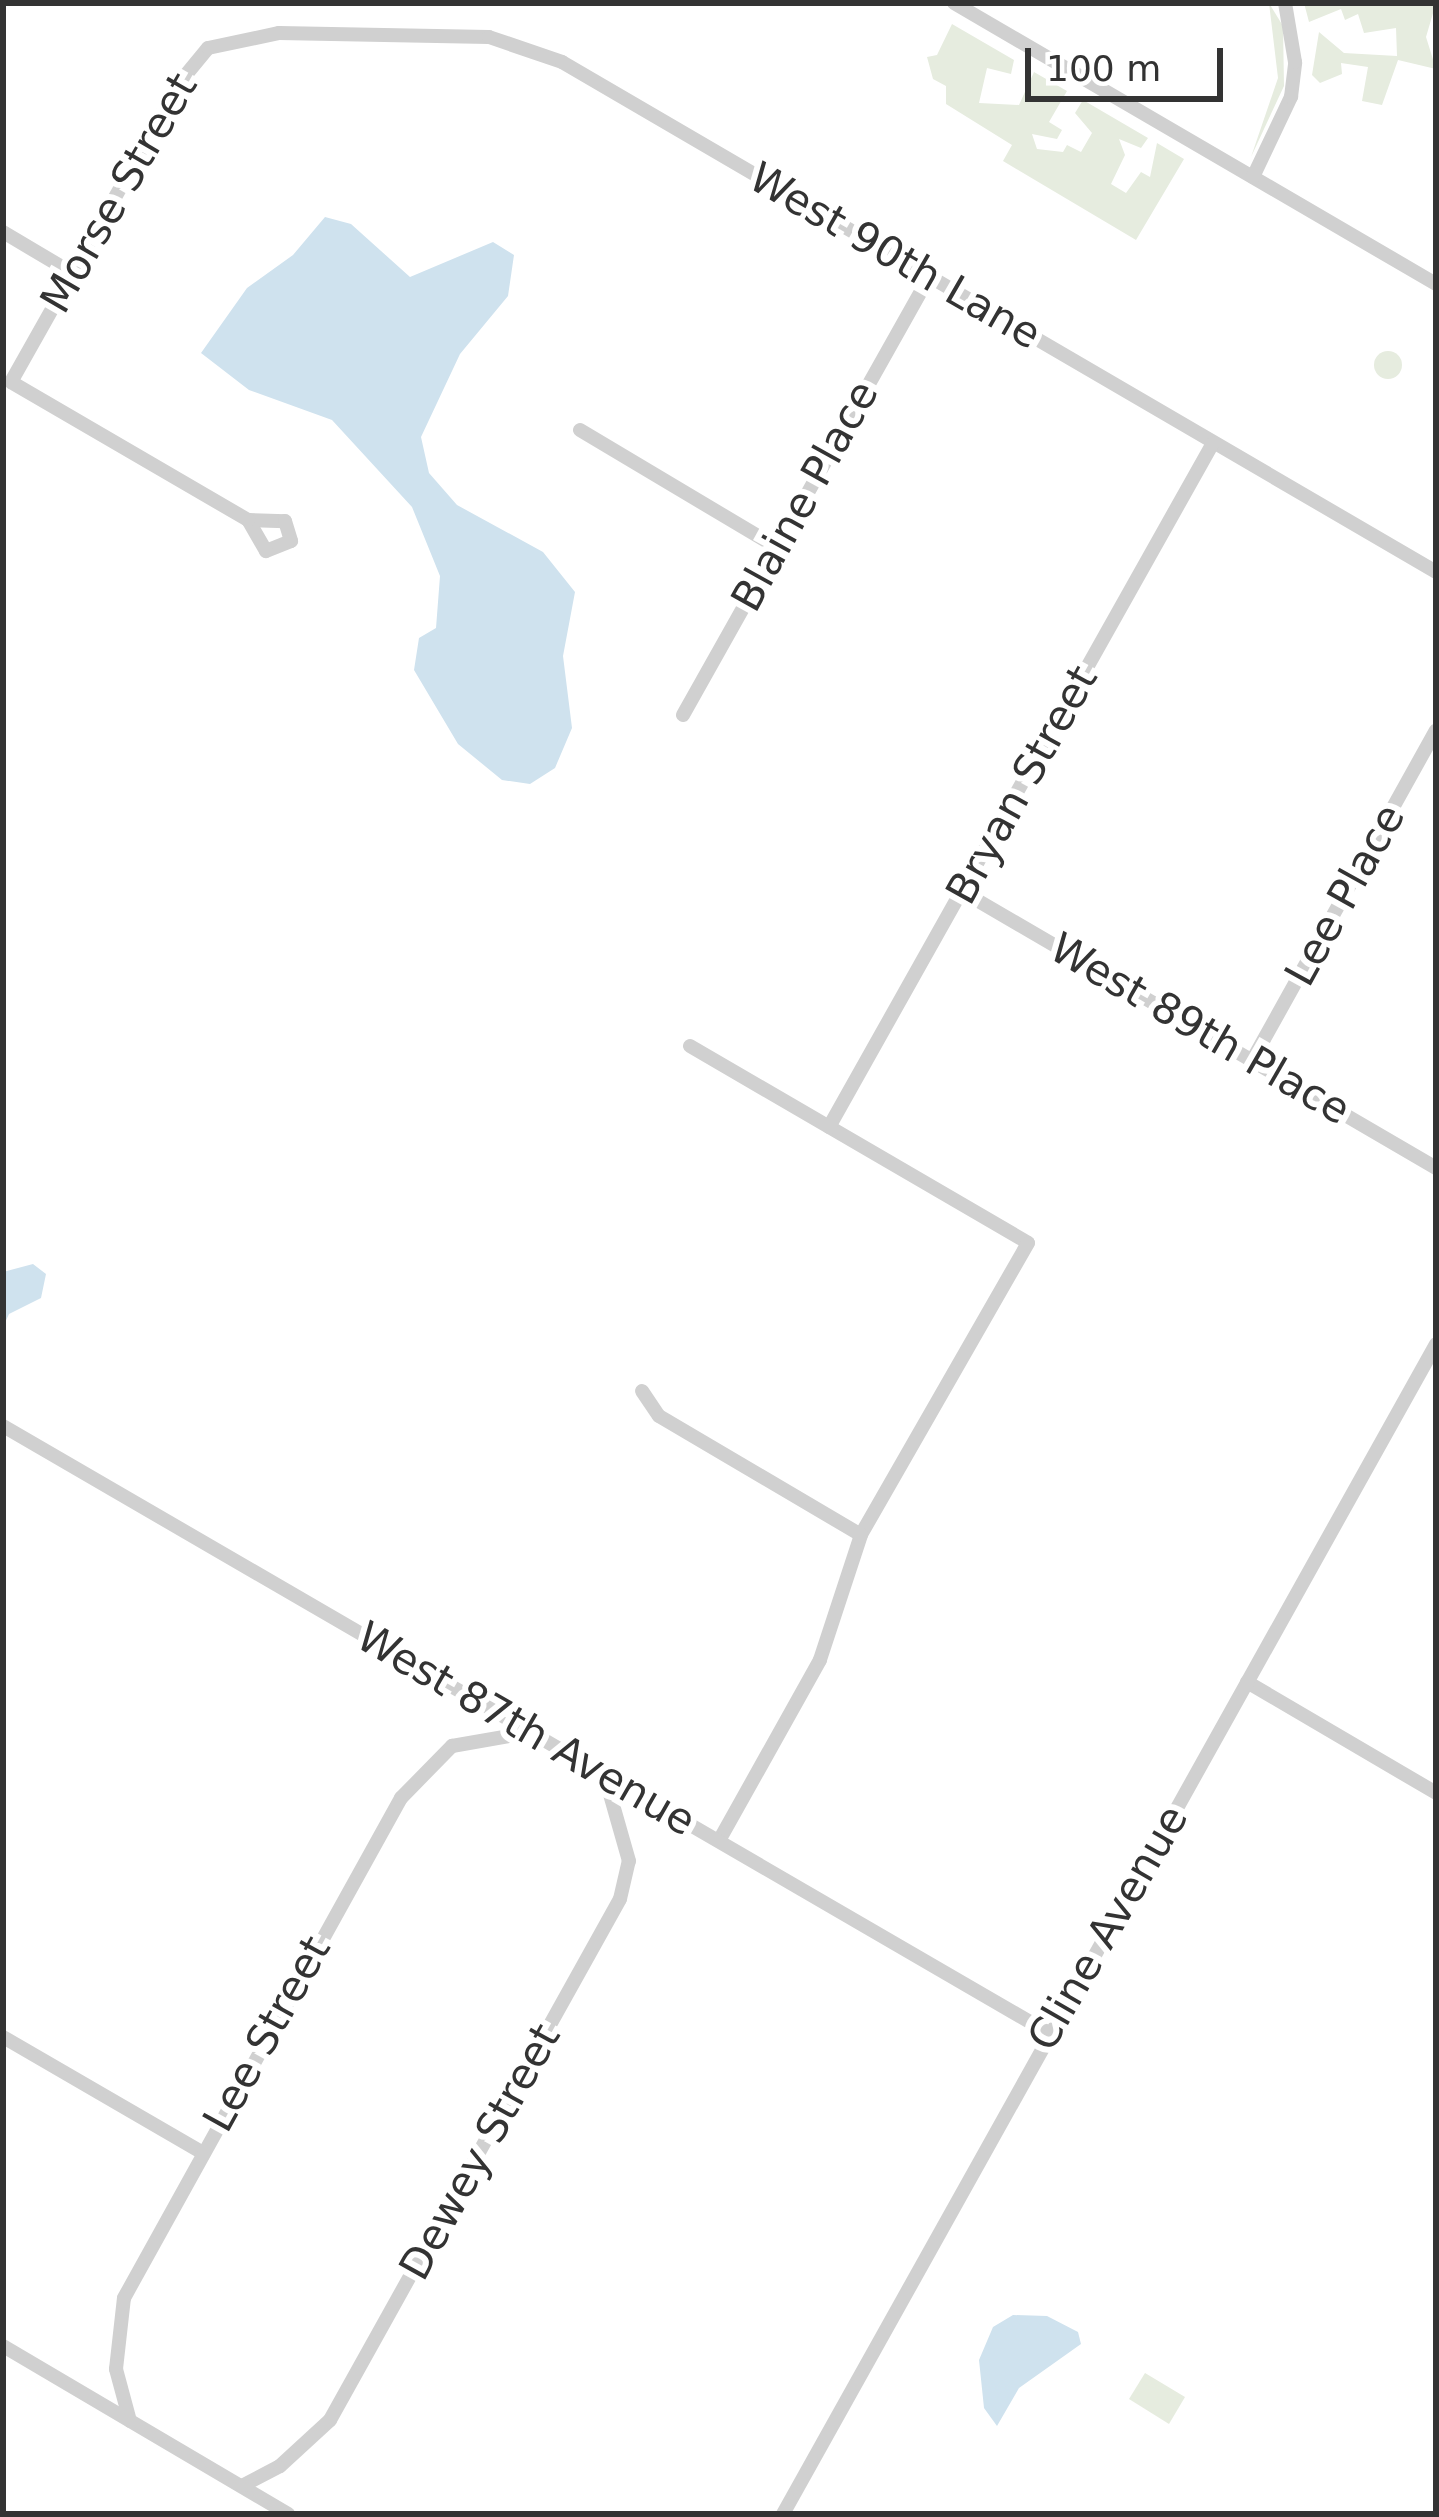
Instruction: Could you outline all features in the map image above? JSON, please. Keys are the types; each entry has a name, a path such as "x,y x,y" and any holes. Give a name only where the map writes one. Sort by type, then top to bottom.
{"street":[{"path":"954,3 1436,284"},
{"path":"1253,177 1292,97 1295,62 1285,3"},
{"name":"Morse Street","path":"248,520 11,382 200,55 247,35 326,34"},
{"name":"West 90th Lane","path":"326,34 489,37 524,45 1436,572"},
{"path":"3,232 72,273"},
{"name":"Blaine Place","path":"683,715 929,277"},
{"path":"580,430 776,547"},
{"name":"Bryan Street","path":"829,1126 1214,443"},
{"name":"Lee Place","path":"1252,1059 1436,730"},
{"name":"West 89th Place","path":"963,892 1436,1168"},
{"path":"690,1046 1028,1243 861,1535 820,1660 719,1841"},
{"name":"Cline Avenue","path":"783,2514 1436,1344"},
{"path":"642,1391 659,1416 861,1535"},
{"name":"West 87th Avenue","path":"3,1426 1049,2033"},
{"path":"1247,1682 1436,1793"},
{"name":"Lee Street","path":"130,2421 116,2369 120,2310 201,2152 415,1778 452,1746 531,1732"},
{"name":"Dewey Street","path":"242,2486 280,2466 330,2420 620,1898 629,1861 604,1775"},
{"path":"3,2037 201,2152"},
{"path":"3,2346 288,2514"}],"shaded area":[{"path":"1269,3 1283,26 1284,86 1251,157 1278,78"},
{"path":"1304,3 1436,3 1426,37 1436,69 1398,60 1382,105 1362,101 1368,67 1341,63 1342,74 1320,83 1312,75 1319,32 1344,53 1397,56 1396,28 1364,33 1358,14 1345,20 1341,9 1309,22"},
{"path":"952,24 1014,60 1011,74 987,68 979,103 1019,105 1034,72 1067,91 1049,122 1062,130 1057,139 1032,134 1037,149 1063,152 1067,145 1081,152 1092,133 1075,113 1083,100 1148,138 1141,148 1119,139 1125,155 1111,184 1126,193 1141,172 1150,177 1157,143 1184,159 1136,240 1003,161 1012,145 946,104 946,86 933,79 927,57 937,55"},
{"path":"1388,351 1398,355 1402,365 1398,375 1388,379 1378,375 1374,365 1378,355"},
{"path":"1145,2373 1185,2397 1169,2424 1129,2399"}],"water":[{"path":"325,217 351,224 410,277 493,242 514,255 508,296 460,354 421,437 429,473 457,505 543,552 575,592 563,656 572,728 555,768 530,784 502,780 458,744 414,670 419,638 436,628 440,576 412,507 332,420 249,390 201,353 247,288 293,255"},
{"path":"33,1264 46,1274 41,1298 9,1314 3,1327 3,1272"},
{"path":"1013,2315 1047,2316 1078,2332 1081,2344 1019,2388 997,2426 984,2408 979,2360 993,2327"}]}
